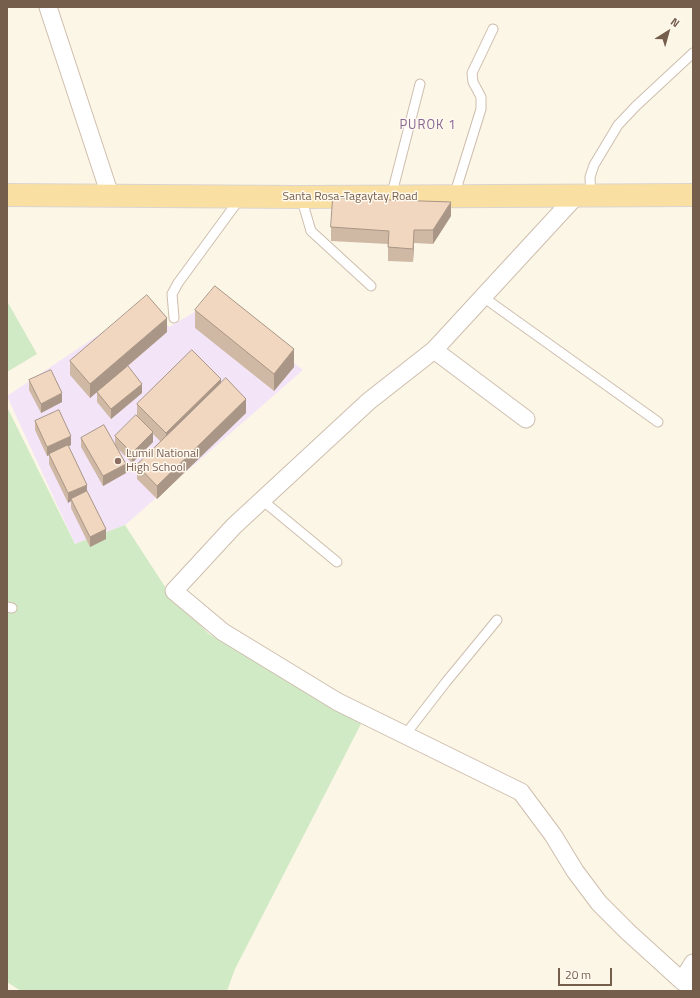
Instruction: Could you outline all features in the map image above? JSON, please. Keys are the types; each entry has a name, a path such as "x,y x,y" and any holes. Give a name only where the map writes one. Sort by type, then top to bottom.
{"main road":[{"name":"Santa Rosa-Tagaytay Road","path":"7,194 301,197 693,195"}],"street":[{"path":"48,7 110,195"},
{"path":"584,196 483,297 434,350 369,401 262,500 234,526 174,591 223,632 338,702 521,792 553,834 575,871 599,903 628,932 687,985 693,963"},
{"path":"434,350 526,419"}],"lane":[{"path":"454,196 481,109 481,97 473,82 472,73 493,29"},
{"path":"584,196 594,165 618,125 636,106 693,53"},
{"path":"391,197 420,84"},
{"path":"174,318 172,294 178,283 242,196"},
{"path":"301,197 311,231 372,286"},
{"path":"483,297 658,422"},
{"path":"262,500 337,562"},
{"path":"405,735 497,620"}],"shaded area":[{"name":"Lumil National High School","path":"213,301 303,370 125,525 75,544 7,396 148,302 169,327"}],"green space":[{"path":"7,301 37,354 7,372"},
{"path":"7,407 75,544 125,525 171,596 209,634 361,724 235,969 227,991 21,991 7,982"}],"building":[{"path":"333,198 451,202 433,230 414,230 413,249 388,247 389,231 331,227"},
{"path":"215,286 294,349 274,374 195,310"},
{"path":"147,295 167,318 90,384 70,361"},
{"path":"192,350 221,379 166,433 137,404"},
{"path":"128,366 142,384 111,409 97,392"},
{"path":"51,370 62,393 41,404 29,380"},
{"path":"226,378 246,399 157,486 137,465"},
{"path":"59,410 71,436 47,447 35,421"},
{"path":"136,415 153,432 132,453 115,436"},
{"path":"104,425 126,464 103,476 81,438"},
{"path":"68,445 87,485 68,493 49,454"},
{"path":"87,491 106,529 90,537 71,499"}],"place":[{"name":"Lumil National High School","path":"118,461"}],"district":[{"name":"PUROK 1","path":"428,126"}]}
